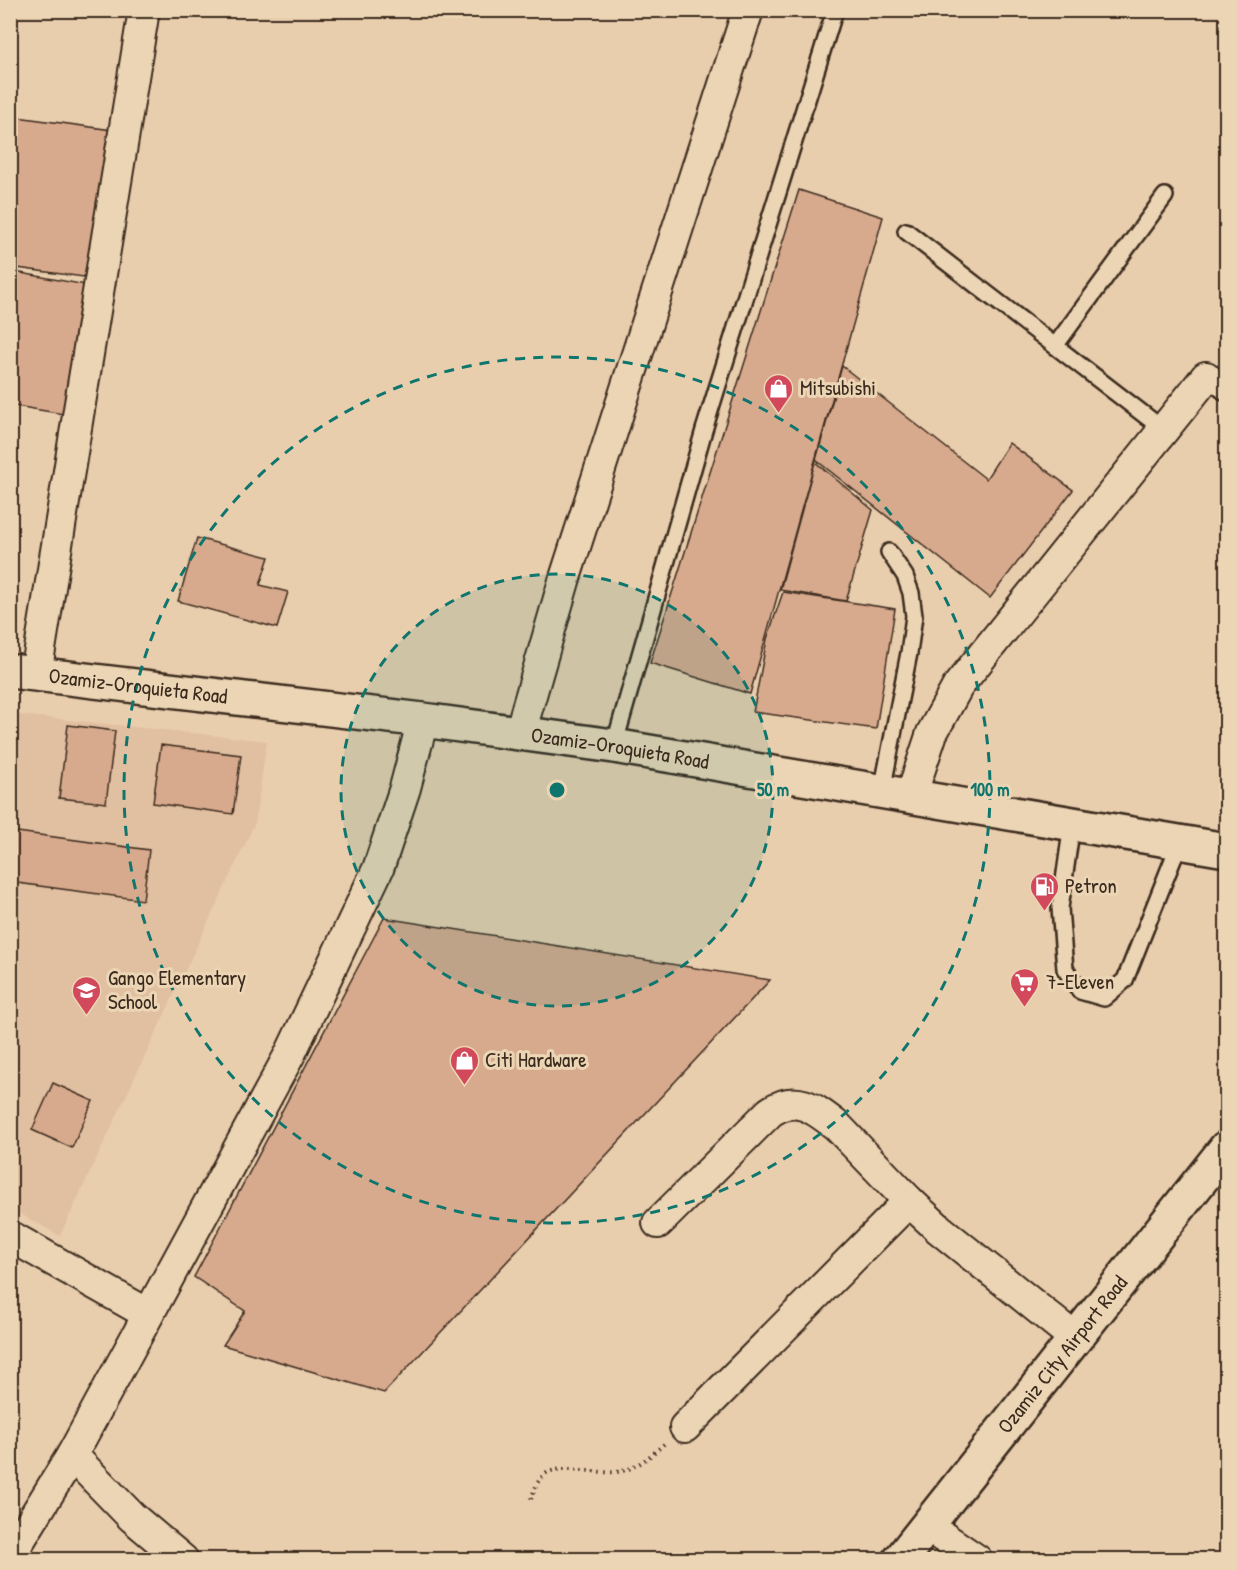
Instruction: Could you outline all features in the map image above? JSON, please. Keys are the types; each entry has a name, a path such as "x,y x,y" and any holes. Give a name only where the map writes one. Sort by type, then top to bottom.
{"main road":[{"name":"Ozamiz-Oroquieta Road","path":"23,673 423,720 614,746 1227,850"},
{"name":"Ozamiz City Airport Road","path":"900,1560 1227,1148"}],"street":[{"path":"23,673 144,10"},
{"path":"520,733 564,580 748,10"},
{"path":"897,794 958,686 1164,430 1216,385"},
{"path":"10,1556 72,1455 290,1054 378,869 405,788 423,720"},
{"path":"658,1223 770,1112 786,1103 803,1105 826,1117 837,1126 909,1202 939,1229 1076,1339"},
{"path":"685,1426 909,1202"},
{"path":"10,1236 148,1314"},
{"path":"72,1455 132,1517 183,1560"},
{"path":"927,1526 977,1560"}],"lane":[{"path":"614,746 704,430 835,10"},
{"path":"1055,346 1165,196"},
{"path":"906,231 1164,430"},
{"path":"889,552 905,576 911,593 914,616 897,794"},
{"path":"1072,824 1060,908 1065,969 1080,991 1104,998 1125,980 1180,842"}],"path":[{"path":"531,1499 541,1478 548,1472 561,1468 603,1473 622,1471 641,1463 685,1426"}],"shaded area":[{"name":"Gango Elementary School","path":"11,714 267,741 255,823 60,1236 11,1209"}],"building":[{"path":"10,116 112,130 91,278 10,267"},
{"name":"Mitsubishi","path":"799,190 883,217 750,694 650,663"},
{"path":"10,271 86,285 63,414 10,405"},
{"path":"842,366 986,479 1009,443 1073,490 990,598 816,460"},
{"path":"815,462 873,510 846,601 780,590"},
{"path":"197,538 269,557 260,585 288,592 277,628 178,601"},
{"path":"783,592 895,609 876,729 753,712 767,639"},
{"path":"68,725 115,731 106,803 59,798"},
{"path":"161,745 241,755 233,814 153,803"},
{"path":"10,831 149,850 143,900 10,882"},
{"path":"384,918 770,980 384,1393 223,1345 245,1311 194,1277"},
{"path":"53,1083 93,1101 72,1148 32,1130"}],"place":[{"name":"Mitsubishi","path":"779,414"},
{"name":"Petron","path":"1044,912"},
{"name":"7-Eleven","path":"1025,1008"},
{"name":"Gango Elementary School","path":"87,1016"},
{"name":"Citi Hardware","path":"464,1086"}]}
